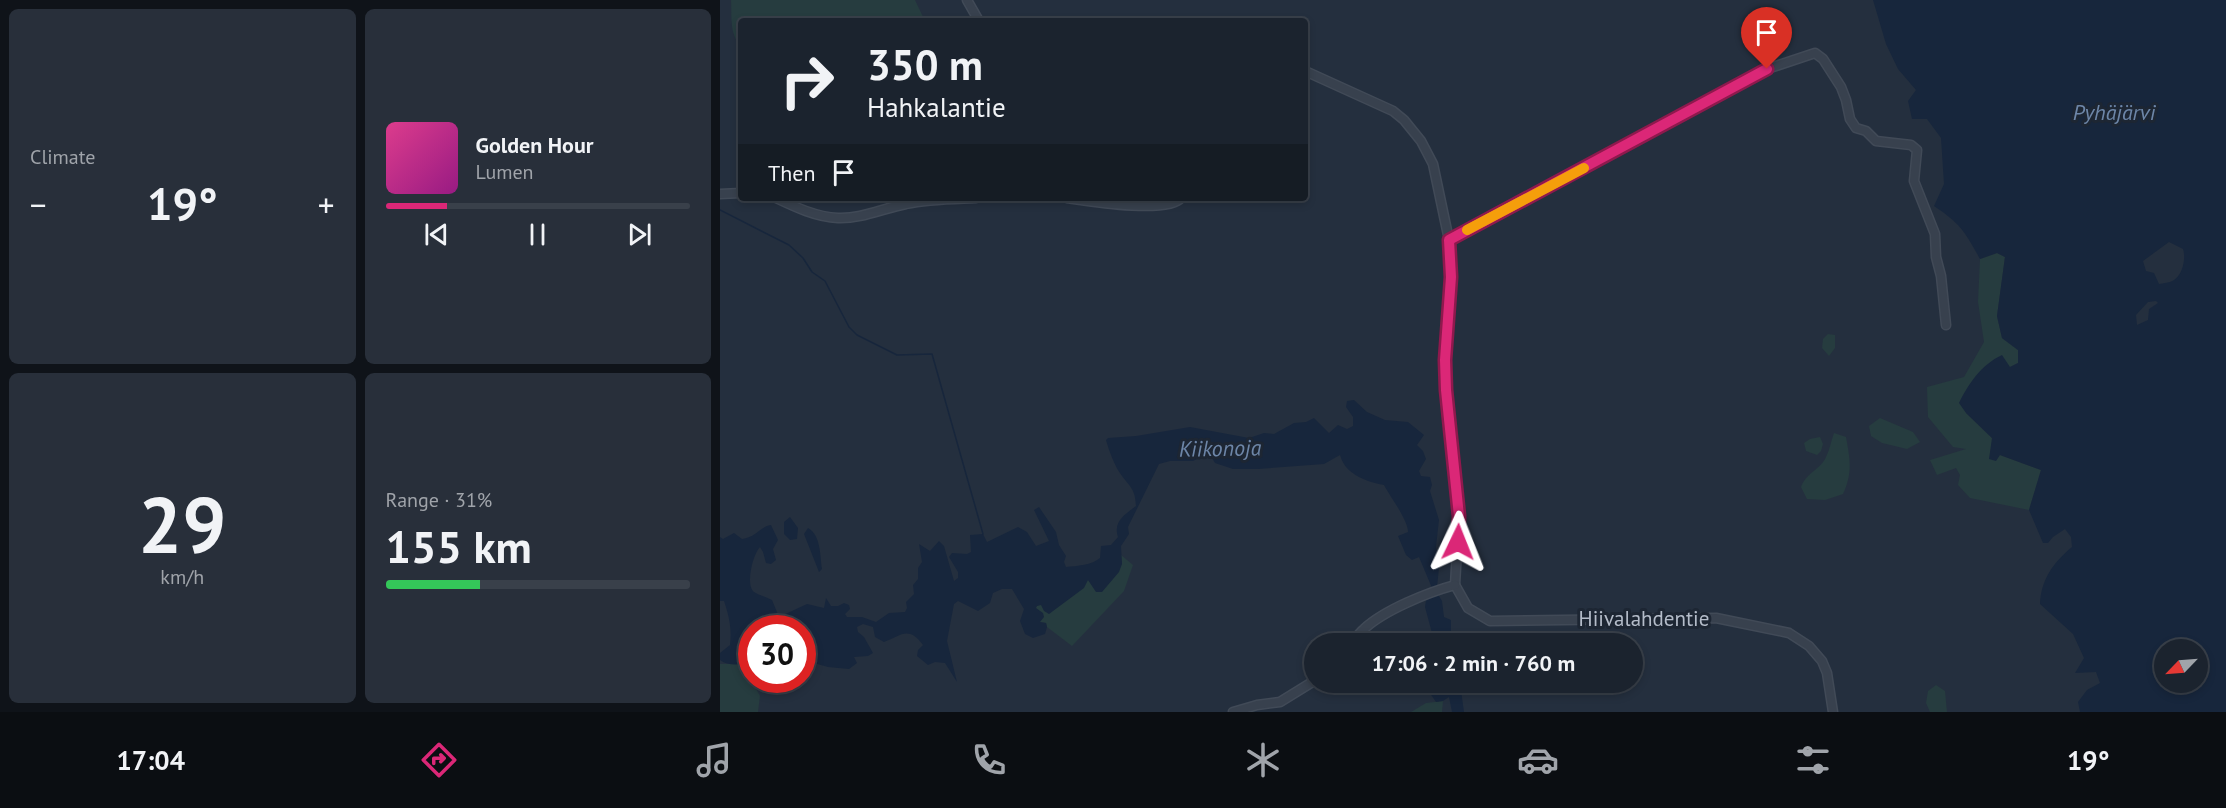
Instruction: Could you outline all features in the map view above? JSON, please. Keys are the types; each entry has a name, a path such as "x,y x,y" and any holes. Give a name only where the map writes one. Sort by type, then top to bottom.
{"street":[{"path":"967,0 977,18"},
{"path":"1449,240 1767,69 1815,53 1823,59 1841,87 1850,119 1856,128 1866,131 1876,141 1911,145 1917,150 1914,181 1935,234 1946,325"},
{"path":"1308,72 1378,103 1393,111 1407,124 1421,141 1433,164 1449,240 1451,277 1445,360 1459,516 1455,585 1435,591 1384,615 1360,633"},
{"path":"720,194 738,193"},
{"path":"782,201 802,210 838,218 932,201"},
{"path":"1098,201 1161,207 1180,201"},
{"name":"Hiivalahdentie","path":"1455,585 1468,608 1490,621 1716,618 1789,633 1809,646 1822,661 1827,673 1833,712"},
{"path":"1233,712 1257,705 1280,702 1304,687"}],"green space":[{"path":"731,0 915,0 924,18 738,18 738,42 731,18"},
{"path":"1997,253 2005,257 1997,316 2002,338 2018,350 2018,363 2010,367 1966,413 1992,438 2000,455 2041,470 2029,510 1970,498 1958,485 1960,475 1956,468 1937,475 1930,460 1966,449 1953,447 1928,417 1927,387 1964,377 1984,342 1978,302 1980,259"},
{"path":"1828,334 1835,335 1835,348 1829,356 1822,348 1823,339"},
{"path":"1880,418 1913,432 1920,442 1907,449 1882,443 1871,436 1869,426"},
{"path":"1834,433 1846,437 1849,452 1850,466 1843,494 1825,500 1807,499 1801,487 1803,482 1824,461"},
{"path":"1820,437 1823,444 1817,455 1806,451 1804,443"},
{"path":"1121,555 1133,565 1124,591 1072,646 1047,627 1046,623 1039,622 1035,608 1037,606 1088,580 1090,582 1122,564"},
{"path":"720,664 738,664 738,693 758,693 758,712 720,712"},
{"path":"1936,685 1945,691 1947,712 1930,712 1926,703 1928,691"},
{"path":"1443,701 1442,712 1411,712 1426,703"}],"water":[{"name":"Pyhäjärvi","path":"1873,0 2226,0 2226,712 2080,712 2078,702 2087,690 2100,683 2096,672 2075,673 2084,658 2073,634 2040,604 2046,579 2054,565 2072,547 2071,537 2065,529 2048,543 2043,543 2029,510 2041,470 2000,455 1996,461 1989,459 1992,438 1959,403 1976,375 1995,359 2002,355 2010,367 2018,363 2018,350 2002,338 1997,316 2005,257 1997,253 1980,259 1962,229 1934,206 1944,184 1941,138 1927,119 1912,119 1908,101 1916,90 1898,69 1886,44","holes":["2169,242 2183,249 2183,266 2180,274 2174,280 2159,284 2154,273 2146,271 2143,261","2148,302 2158,303 2149,309 2148,320 2137,325 2136,315"]},
{"name":"Kiikonoja","path":"1354,400 1367,412 1385,420 1408,422 1424,435 1417,445 1423,451 1426,459 1419,471 1421,476 1430,477 1432,485 1430,491 1439,520 1436,547 1439,568 1437,587 1444,617 1451,620 1451,633 1432,633 1425,607 1426,600 1432,597 1432,588 1419,557 1412,560 1406,555 1398,536 1408,532 1407,527 1384,485 1367,481 1351,472 1340,455 1324,464 1258,469 1233,469 1215,463 1209,453 1193,461 1170,461 1159,464 1128,527 1129,534 1121,546 1122,564 1119,572 1102,592 1096,592 1088,580 1084,588 1049,614 1041,605 1037,606 1036,608 1043,613 1044,617 1040,622 1046,623 1045,634 1033,638 1025,634 1020,621 1024,609 1012,589 1002,589 993,593 990,603 978,611 958,601 954,604 947,641 957,682 945,663 935,662 928,665 917,656 918,650 923,645 913,635 904,634 884,642 875,637 873,627 863,624 857,627 858,632 864,637 873,653 868,656 854,657 857,663 849,669 816,664 816,615 783,615 807,604 824,608 826,598 831,606 844,603 849,605 850,609 845,614 847,617 862,617 876,622 889,613 905,612 906,602 914,594 913,585 918,579 918,568 922,562 919,544 930,551 939,541 944,546 954,581 958,578 958,572 949,557 952,553 971,552 970,535 983,534 987,542 1018,527 1027,532 1036,546 1049,541 1034,510 1039,507 1056,532 1059,545 1066,556 1064,562 1066,567 1089,564 1100,558 1101,546 1111,545 1118,537 1118,523 1136,506 1132,489 1112,459 1106,440 1108,438 1190,427 1249,438 1264,433 1274,434 1294,423 1306,422 1314,418 1329,433 1338,425 1347,429 1353,426 1353,417 1346,407 1347,401"},
{"path":"790,517 798,528 797,539 790,540 784,534 784,522"},
{"path":"771,525 778,540 773,549 776,560 771,564 766,563 760,547 753,562 750,583 754,592 772,600 778,615 738,615 738,664 720,660 720,653 730,645 731,633 724,601 720,601 720,537 723,539 734,533 742,539 747,538"},
{"path":"808,528 812,531 819,546 822,569 819,572 804,534"},
{"path":"1430,693 1461,693 1464,712 1452,712 1449,697 1436,702"}],"waterway":[{"path":"720,210 789,245 803,258 812,272 825,281 849,327 857,335 897,355 932,354 983,534"}],"slow traffic":[{"path":"1467,230 1584,168"}],"route":[{"path":"1458,542 1459,516 1445,360 1451,277 1449,240 1767,69"}]}
